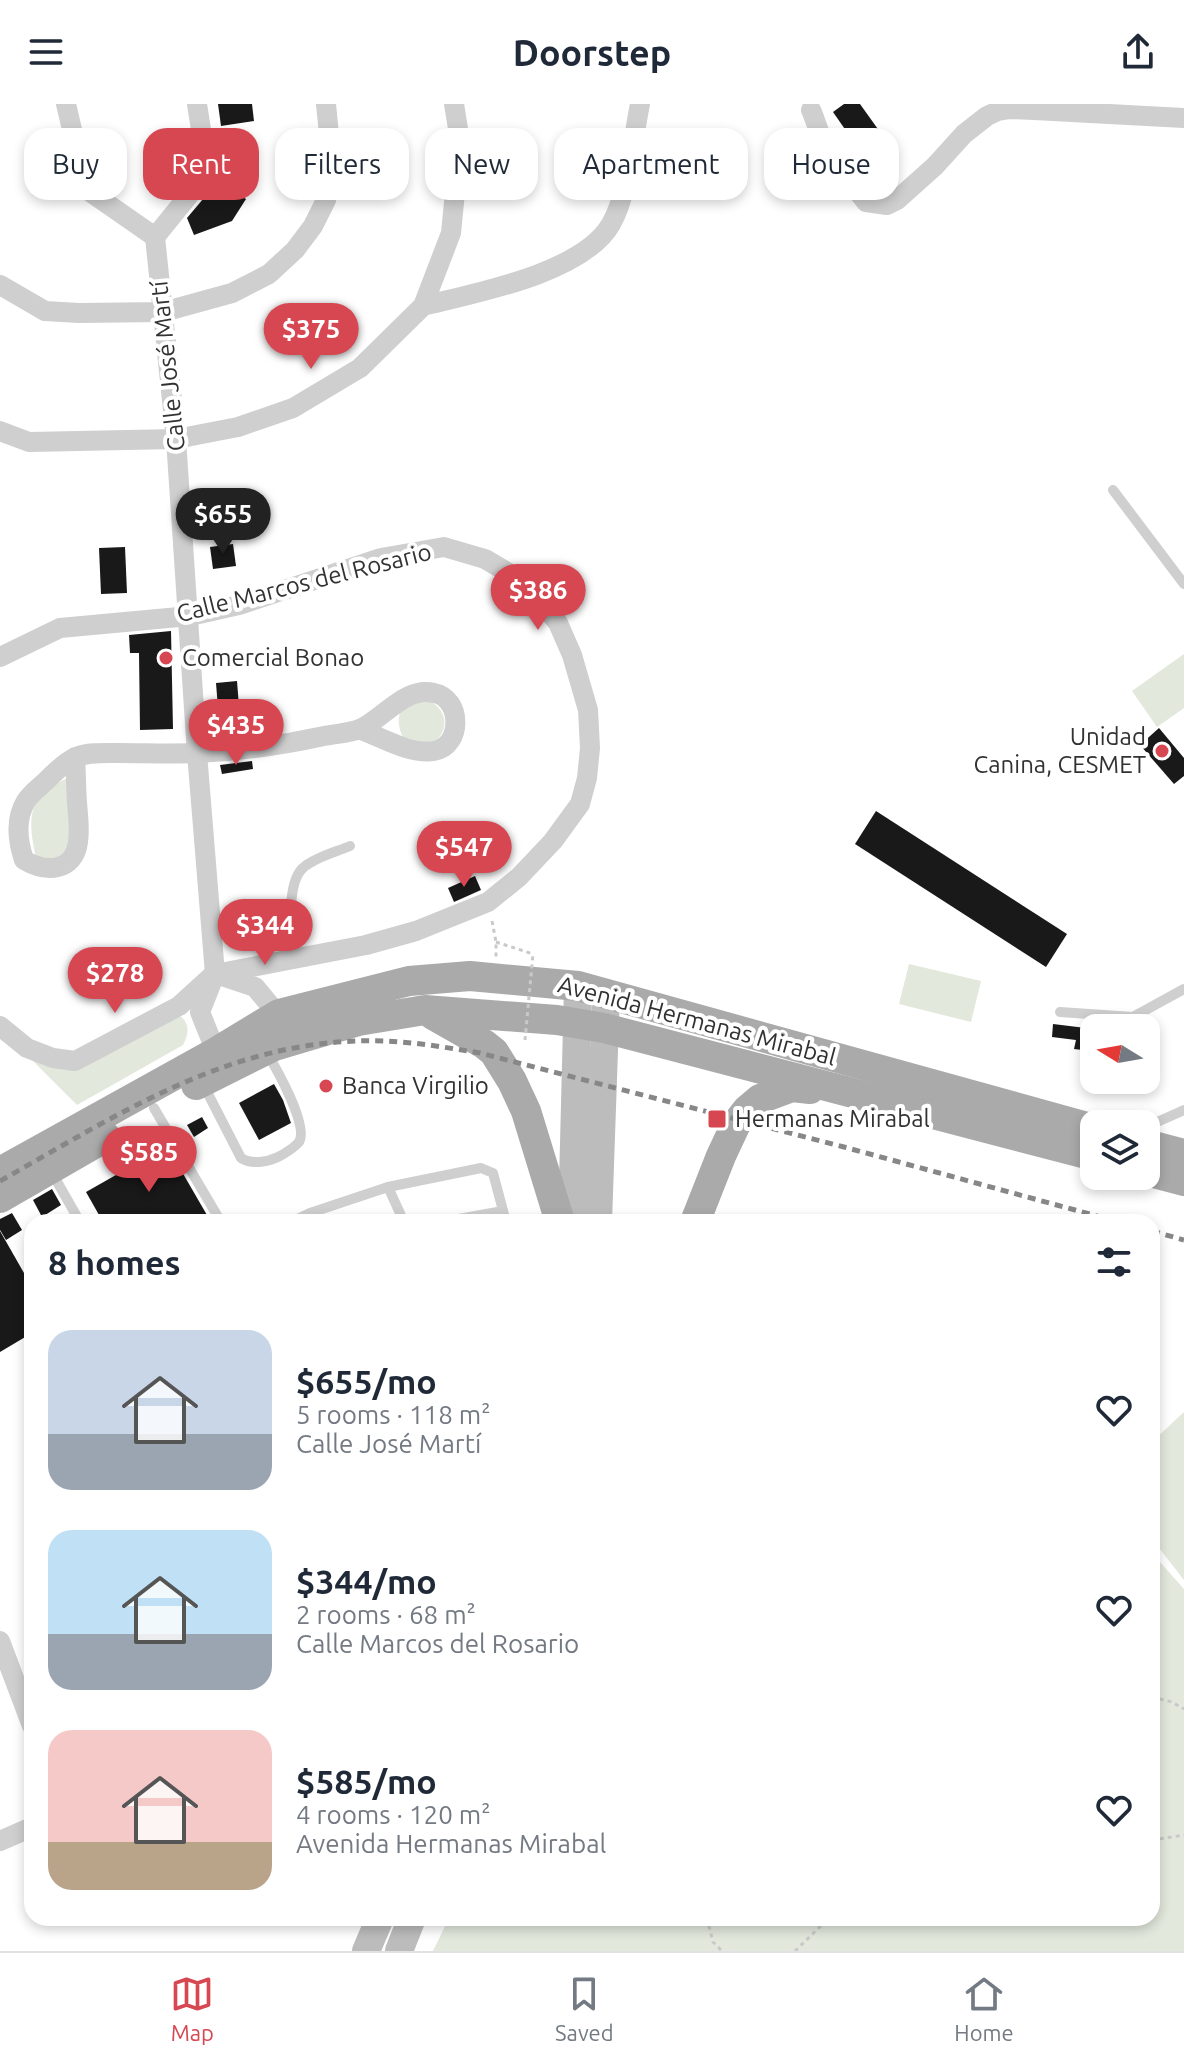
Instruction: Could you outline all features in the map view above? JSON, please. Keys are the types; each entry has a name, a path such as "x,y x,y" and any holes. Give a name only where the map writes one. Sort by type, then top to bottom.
{"main road":[{"name":"Avenida Hermanas Mirabal","path":"0,1198 202,1082 223,1060 279,1014 409,981 470,976 592,989 1080,1125"},
{"name":"Avenida Hermanas Mirabal","path":"0,1172 223,1060 358,1021 425,1010 591,1025 1080,1152"},
{"path":"425,1010 494,1052 581,1214"},
{"path":"698,1214 736,1124 760,1099 792,1087 853,1093"},
{"path":"1160,1148 1184,1154"},
{"path":"1160,1175 1184,1181"}],"street":[{"path":"66,104 86,189 155,237 198,184 205,155 197,104"},
{"path":"0,285 45,311 163,312 232,293 269,274 295,250 313,226 326,200 332,165 326,104"},
{"path":"0,431 29,442 176,439 238,427 293,408 360,368 423,306 451,233 460,141 454,104"},
{"path":"423,306 494,288 566,263 595,244 611,224 622,199 640,104"},
{"path":"808,106 829,152 854,187 866,202 887,205 925,175 964,134 998,111 1184,118"},
{"name":"Calle José Martí","path":"155,237 176,439 215,974"},
{"name":"Calle Marcos del Rosario","path":"0,657 60,628 190,616 239,605 381,558 444,547 485,559 514,576 539,599 558,623 588,710 590,748 587,778 580,804 553,841 519,877 488,902 416,931 366,945 215,974"},
{"path":"75,757 78,843 72,857 60,867 47,869 35,866 24,860 18,842 26,801 75,757 95,753 197,753 256,748 359,729"},
{"path":"215,974 255,987 296,1039"},
{"path":"0,1026 27,1048 53,1058 75,1061 179,1006 215,974"},
{"path":"215,974 200,1012 223,1060"},
{"path":"584,1214 592,989"},
{"path":"0,1641 24,1705"},
{"path":"0,1841 24,1830"},
{"path":"366,1951 377,1926"},
{"path":"399,1951 409,1926"}],"lane":[{"path":"1113,490 1184,584"},
{"path":"292,959 292,888 297,875 305,866 350,846"},
{"path":"1060,1012 1133,1017 1184,989"},
{"path":"202,1082 241,1158 247,1162 257,1162 280,1156 298,1143 301,1133 285,1084 265,1050"},
{"path":"154,1108 216,1214"},
{"path":"1160,1121 1184,1110"},
{"path":"308,1214 388,1187 481,1168 493,1173 504,1214"},
{"path":"50,1169 75,1214"},
{"path":"388,1187 400,1214"}],"path":[{"path":"488,902 496,942 533,954 525,1040"},
{"path":"1160,1699 1184,1709"},
{"path":"1160,1839 1184,1835"},
{"path":"709,1926 713,1942 722,1951"},
{"path":"795,1951 821,1926"}],"shaded area":[{"path":"1184,654 1184,708 1157,727 1132,691"},
{"path":"430,701 443,716 442,734 432,744 403,737 399,715 404,707 410,703"},
{"path":"70,777 71,847 55,861 36,858 31,831 34,809 45,791"},
{"path":"909,964 981,981 971,1022 899,1004"},
{"path":"175,1013 184,1019 187,1027 183,1045 77,1105 26,1054 49,1062"},
{"path":"1184,1412 1184,1580 1160,1549 1160,1434"},
{"path":"1160,1562 1184,1589 1184,1951 433,1951 445,1926 1160,1926"}],"building":[{"path":"218,104 252,104 254,121 221,126"},
{"path":"844,104 860,104 877,128 844,128 833,112"},
{"path":"202,200 245,200 232,221 194,235 187,218"},
{"path":"233,544 236,566 213,569 210,547"},
{"path":"125,547 127,593 101,594 99,548"},
{"path":"171,631 173,729 140,730 139,653 130,653 129,635"},
{"path":"237,681 240,719 219,721 216,683"},
{"name":"Unidad Canina, CESMET","path":"1159,728 1184,758 1184,776 1174,784 1140,745"},
{"path":"252,761 253,769 222,774 220,765"},
{"path":"876,811 1067,934 1046,967 855,844"},
{"path":"475,876 481,890 454,902 448,888"},
{"path":"1053,1024 1080,1027 1080,1050 1074,1049 1076,1040 1052,1037"},
{"path":"274,1084 291,1123 259,1140 239,1103"},
{"path":"202,1117 208,1128 194,1137 187,1125"},
{"path":"167,1146 206,1214 98,1214 86,1192"},
{"path":"52,1189 61,1205 47,1214 40,1214 33,1200"},
{"path":"12,1213 22,1230 6,1240 0,1230 0,1219"},
{"path":"0,1231 24,1273 24,1338 0,1352"}],"railway":[{"path":"0,1181 137,1105 230,1065 279,1051 330,1043 384,1041 480,1053 1090,1214"},
{"path":"1160,1233 1184,1240"}],"place":[{"name":"Comercial Bonao","path":"166,658"},
{"name":"Unidad Canina, CESMET","path":"1162,751"},
{"name":"Banca Virgilio","path":"326,1086"},
{"name":"Hermanas Mirabal","path":"717,1119"}]}
